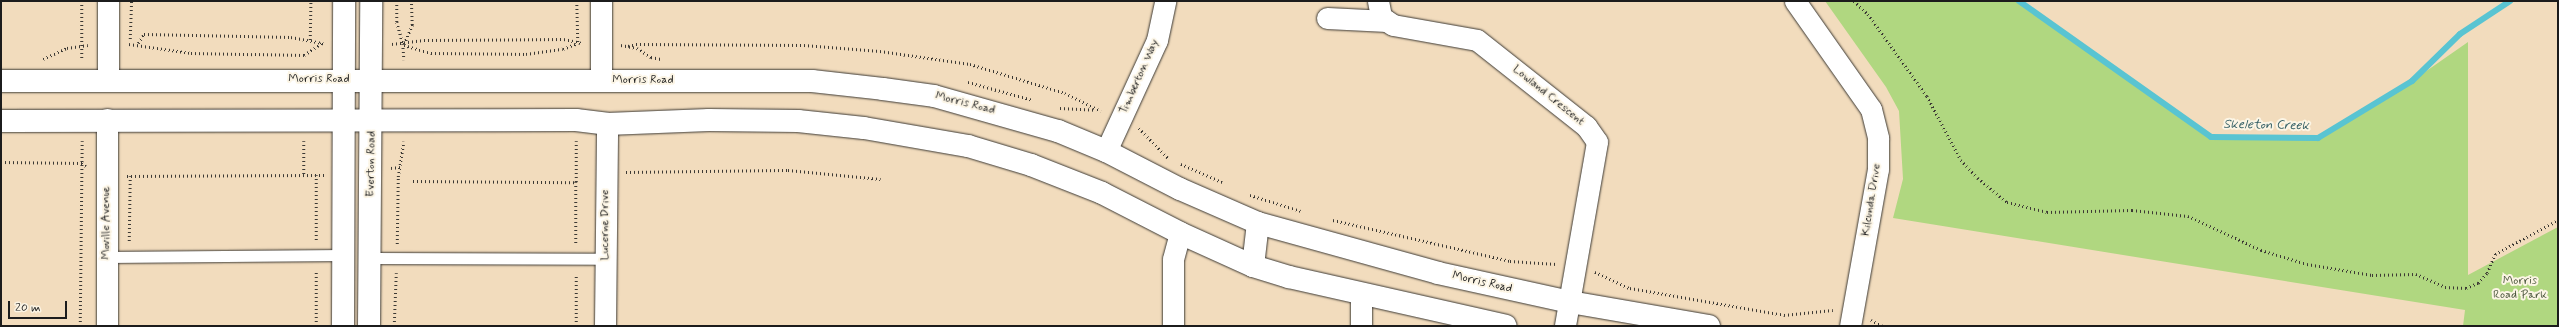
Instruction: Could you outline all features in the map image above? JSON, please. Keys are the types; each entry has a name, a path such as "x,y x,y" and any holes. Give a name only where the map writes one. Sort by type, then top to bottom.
{"street":[{"path":"108,1 108,80"},
{"path":"343,326 345,120 344,1"},
{"name":"Everton Road","path":"369,326 372,170 371,1"},
{"path":"601,81 602,1"},
{"name":"Timberton Way","path":"1106,151 1158,40 1165,1"},
{"path":"1378,1 1381,17 1387,21"},
{"name":"Kilcunda Drive","path":"1795,1 1871,109 1878,138 1878,169 1850,326"},
{"name":"Lowland Crescent","path":"1327,18 1387,21 1393,24 1477,40 1586,126 1597,142 1565,326"},
{"name":"Morris Road","path":"1,81 812,81 934,96 1001,113 1058,131 1106,151 1180,189 1258,223 1438,273 1570,302 1709,326"},
{"name":"Moville Avenue","path":"107,120 107,326"},
{"path":"1,121 576,120 607,124 709,120 798,121 918,136 968,146 1031,165 1102,193 1180,233 1253,266 1289,277 1506,326"},
{"name":"Lucerne Drive","path":"605,326 607,124"},
{"path":"1253,266 1258,223"},
{"path":"1173,326 1173,259 1180,233"},
{"path":"1361,293 1361,326"}],"lane":[{"path":"107,257 343,255"},
{"path":"371,258 606,259"}],"path":[{"path":"82,1 82,81"},
{"path":"130,44 131,1"},
{"path":"310,40 311,1"},
{"path":"398,1 397,22 403,44"},
{"path":"403,44 412,25 412,1"},
{"path":"577,1 578,42"},
{"path":"1854,1 1868,14 1927,96 1961,160 1978,178 2008,202 2047,212 2132,210 2188,216 2261,250 2307,264 2372,275 2416,274 2445,287 2466,288 2478,283 2487,273 2495,254 2558,220"},
{"path":"144,34 291,37 310,40 322,43 304,55 190,53 138,43 144,34"},
{"path":"403,44 424,40 564,40 578,42"},
{"path":"403,44 431,53 526,54 563,49 578,42"},
{"path":"628,46 636,44 804,45 880,51 970,64 1065,93 1097,110"},
{"path":"39,59 82,45"},
{"path":"413,181 576,182 576,120"},
{"path":"80,326 83,121"},
{"path":"1140,129 1169,158 1229,186"},
{"path":"394,326 400,167 404,150"},
{"path":"1,162 82,163 107,175 344,174"},
{"path":"372,170 400,167"},
{"path":"620,172 788,170 881,179"},
{"path":"1242,192 1309,214"},
{"path":"1331,220 1510,261 1548,262"},
{"path":"1604,274 1630,288 1784,315 1834,310"}],"green space":[{"name":"Morris Road Park","path":"1825,1 2019,1 2211,137 2318,138 2412,81 2468,42 2468,275 2558,227 2558,326 2463,326 2465,310 1893,218 1903,179 1899,111 1886,87"}],"waterway":[{"name":"Skeleton Creek","path":"2019,1 2211,137 2318,138 2412,81 2460,34 2510,1"}]}
